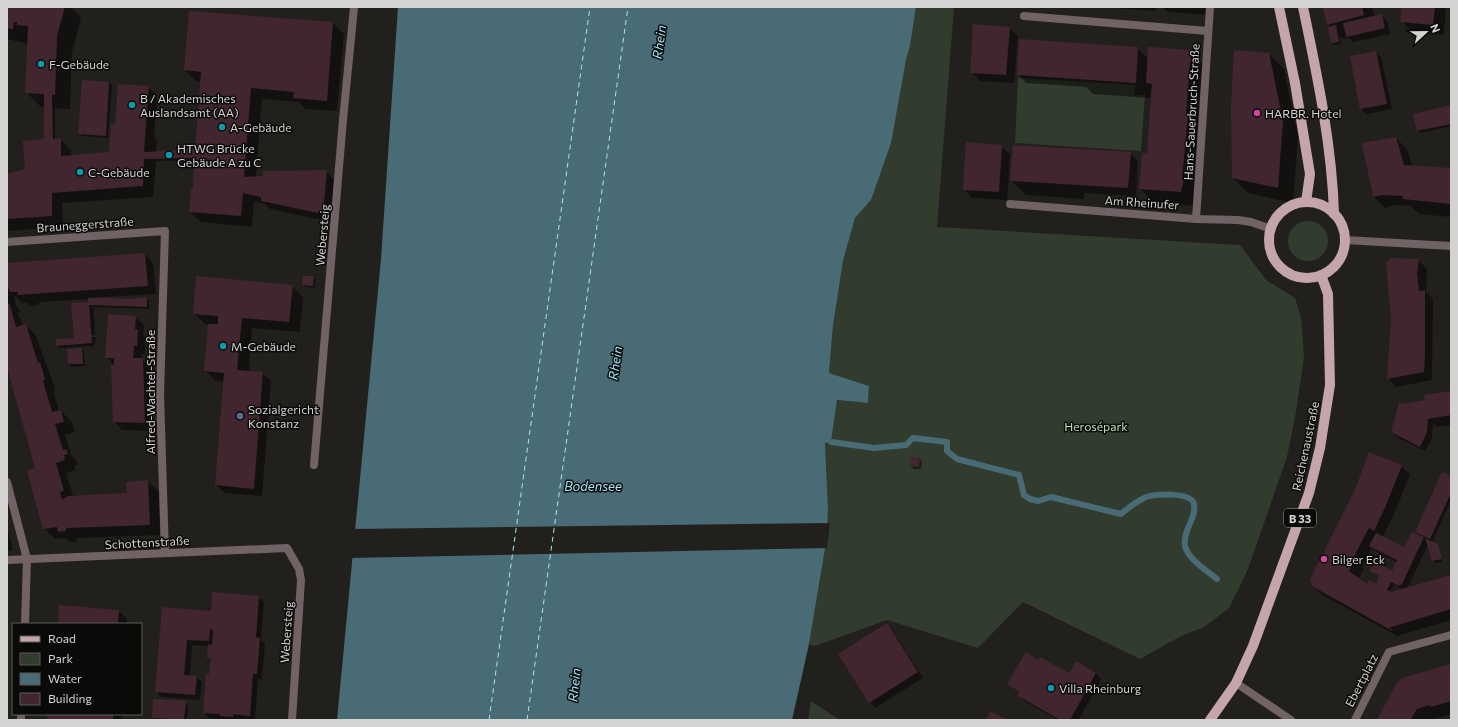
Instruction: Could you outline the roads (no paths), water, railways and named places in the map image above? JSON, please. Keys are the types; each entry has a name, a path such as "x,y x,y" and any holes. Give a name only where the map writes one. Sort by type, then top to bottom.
{"main road":[{"path":"1279,7 1295,83 1310,174 1306,202"},
{"path":"1303,7 1322,103 1333,180 1334,214 1343,230 1345,240 1342,256 1337,264 1321,276 1312,278 1293,276 1278,265 1270,248 1271,229 1280,213 1288,207 1306,202 1321,206 1334,214"},
{"name":"Reichenaustraße","path":"1236,683 1273,593 1309,493 1320,448 1330,385 1328,294 1321,276"},
{"name":"B 33","path":"1210,720 1236,683"}],"street":[{"name":"Webersteig","path":"314,465 354,7"},
{"name":"Hans-Sauerbruch-Straße","path":"1196,219 1210,7"},
{"name":"Hans-Sauerbruch-Straße","path":"1024,16 1208,31"},
{"name":"Am Rheinufer","path":"1010,204 1251,222 1271,229"},
{"name":"Brauneggerstraße","path":"7,242 165,231"},
{"name":"Alfred-Wachtel-Straße","path":"164,553 160,394 165,231"},
{"path":"1345,240 1451,246"},
{"path":"7,482 27,559 25,623"},
{"name":"Webersteig","path":"287,548 299,569 301,580 292,720"},
{"name":"Schottenstraße","path":"7,560 287,548"},
{"name":"Ebertplatz","path":"1355,720 1389,652 1451,635"},
{"path":"1236,683 1291,720"}],"water":[{"name":"Bodensee","path":"398,7 916,7 891,143 871,200 855,218 843,261 833,326 829,373 869,386 868,403 837,400 831,442 825,443 828,509 827,537 809,644 792,720 337,720 381,259"}],"waterway":[{"path":"831,442 874,448 906,445 913,438 947,442 947,451 957,459 1019,475 1024,495 1030,499 1038,501 1051,497 1121,514 1138,501 1149,496 1172,495 1187,497 1192,500 1194,509 1186,535 1185,546 1190,556 1217,579"}],"place":[{"name":"F-Gebäude","path":"41,64"},
{"name":"B / Akademisches Auslandsamt (AA)","path":"132,105"},
{"name":"HARBR. Hotel","path":"1257,113"},
{"name":"A-Gebäude","path":"222,127"},
{"name":"HTWG Brücke Gebäude A zu C","path":"169,155"},
{"name":"C-Gebäude","path":"80,172"},
{"name":"M-Gebäude","path":"223,346"},
{"name":"Sozialgericht Konstanz","path":"240,416"},
{"name":"Bilger Eck","path":"1324,559"},
{"name":"Villa Rheinburg","path":"1051,688"}],"water label":[{"name":"Rhein","path":"659,42"},
{"name":"Rhein","path":"615,363"},
{"name":"Rhein","path":"574,685"}],"park label":[{"name":"Herosépark","path":"1096,426"}]}
